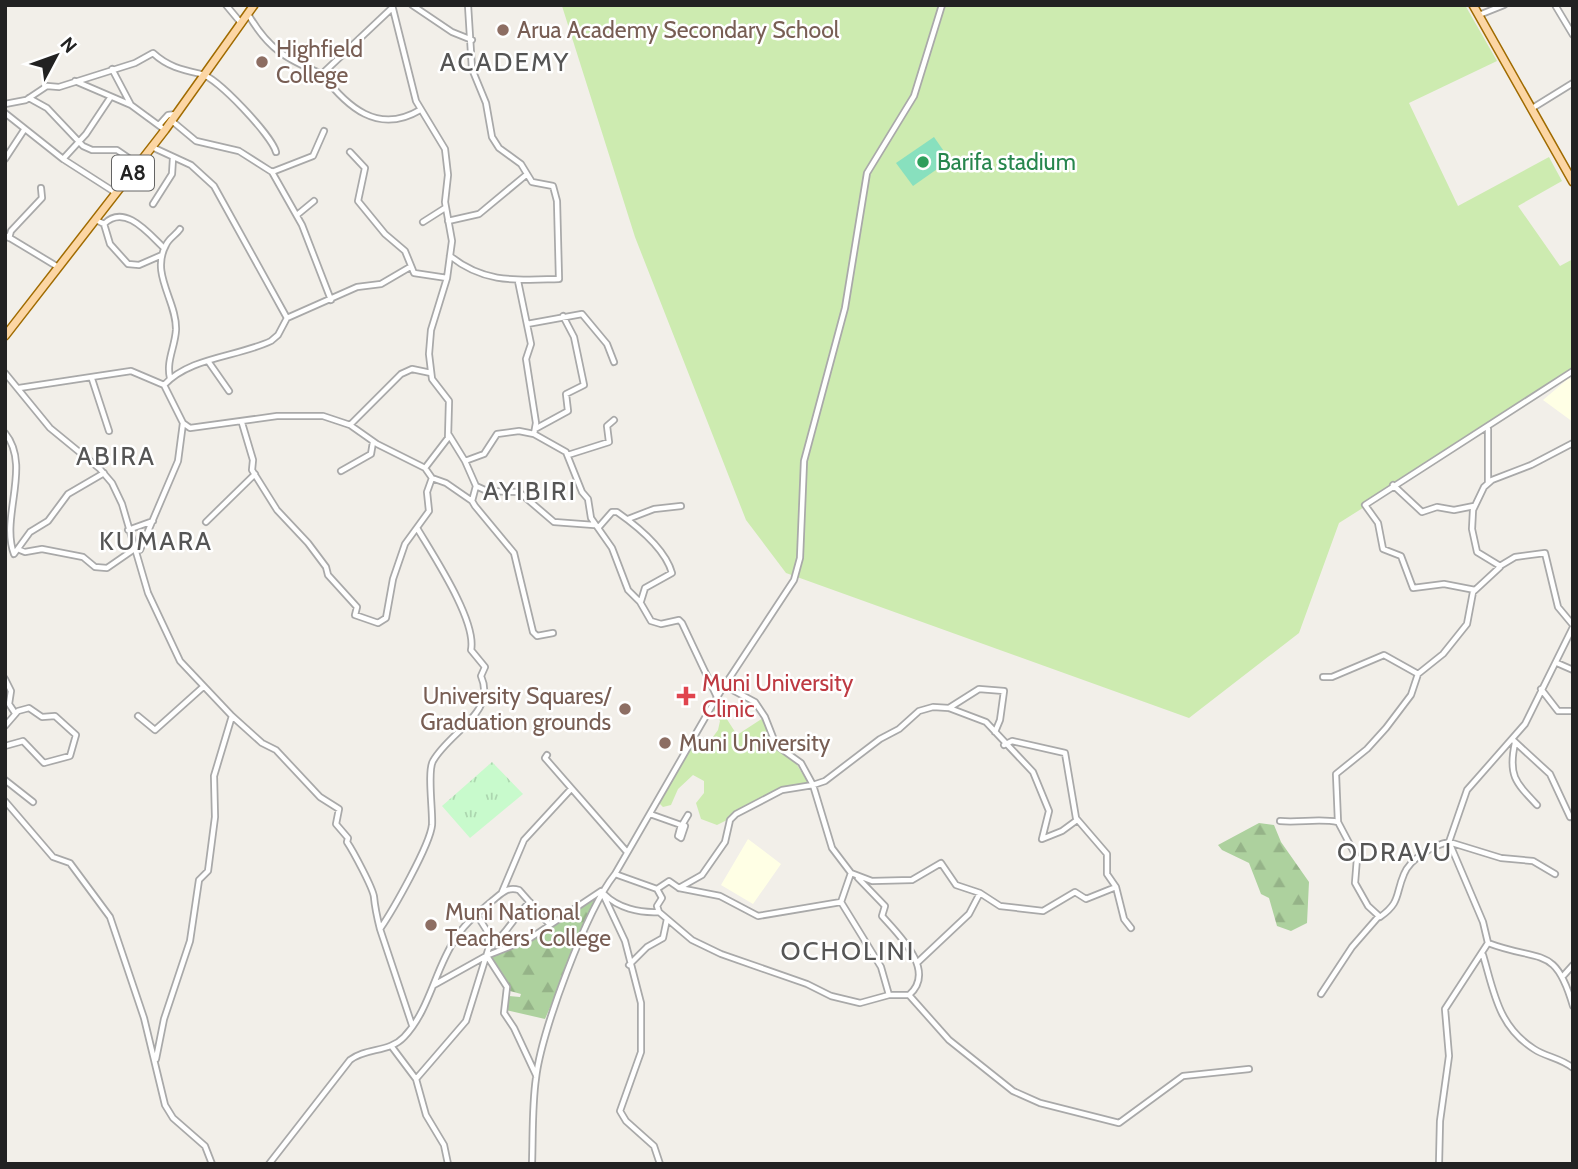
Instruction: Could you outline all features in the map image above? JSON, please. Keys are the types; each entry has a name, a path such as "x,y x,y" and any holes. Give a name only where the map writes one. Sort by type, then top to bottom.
{"main road":[{"name":"A8","path":"6,333 139,165 162,127 172,121 254,5"},
{"path":"1472,5 1573,182"}],"street":[{"path":"226,5 241,23"},
{"path":"412,5 452,32 472,40"},
{"path":"450,256 488,278 498,276 518,281 559,279 557,201 553,186 536,183 526,176 521,164 499,148 492,137 486,103 472,69 468,5"},
{"path":"433,985 486,956 529,939 601,891 615,874 717,697 792,585 800,558 804,461 845,308 867,173 914,96 942,5"},
{"path":"1478,15 1504,5"},
{"path":"1555,5 1573,35"},
{"path":"322,74 392,7 420,110 445,149 448,175 445,208 452,241 447,278 431,330 430,373 449,401 448,435 446,443 425,468"},
{"path":"248,13 260,32 285,58 322,74 339,97 364,116 403,118 420,110"},
{"path":"5,104 29,98 48,86 59,87 74,80 135,63 153,53 170,66 204,76 217,84 261,126 275,152"},
{"path":"112,69 131,106"},
{"path":"74,80 131,106 162,127 168,115 177,114"},
{"path":"1530,110 1573,83"},
{"path":"29,98 47,108 78,142 93,150 118,151 139,165"},
{"path":"63,159 110,98"},
{"path":"5,113 63,159 117,194"},
{"path":"172,121 196,141 239,151 272,172 297,215 331,300"},
{"path":"5,159 24,130"},
{"path":"272,172 311,158 318,150 324,131"},
{"path":"152,147 191,165 216,188 287,318"},
{"path":"350,152 365,168 358,201 384,234 405,251 410,267 416,274 447,278"},
{"path":"153,204 172,174 173,158"},
{"path":"448,221 479,214 526,176"},
{"path":"41,188 43,198 7,236 59,267"},
{"path":"297,215 314,201"},
{"path":"422,222 445,208"},
{"path":"104,224 114,217 127,218 164,248"},
{"path":"96,220 104,224 110,244 128,264 139,265 162,255"},
{"path":"170,378 175,321 164,288 162,255 164,248 180,229"},
{"path":"164,385 170,378 208,361 268,342 278,335 287,318 358,287 381,284 410,267"},
{"path":"518,281 531,344 526,359 535,432"},
{"path":"527,324 563,316 584,316 608,345 614,362"},
{"path":"535,432 568,411 566,394 584,385 575,337 563,316"},
{"path":"208,361 229,391"},
{"path":"350,425 401,374 412,369 430,373"},
{"path":"19,388 131,371 164,385 183,423 191,428 277,416 315,416 350,425 373,442 425,468 432,478 446,483 472,501 488,525 514,553 534,634 553,633"},
{"path":"1475,590 1449,584 1412,587 1402,557 1383,549 1378,523 1365,505 1573,371"},
{"path":"5,373 53,431 104,472 120,498 133,550 150,597 179,659 232,716 262,743 276,750 320,797 339,809 336,824 348,838 346,841 359,860 374,895 372,904 412,1025"},
{"path":"92,379 109,431"},
{"path":"568,456 609,442 607,428 614,420"},
{"path":"20,550 42,549 83,557 94,567 108,568 133,550 140,549 178,461 183,423"},
{"path":"242,423 255,474 284,519 308,543 326,567 328,575 357,607 354,613 358,617 379,623 385,620 405,544 429,511 427,492 432,478"},
{"path":"1488,428 1488,483 1474,506 1472,529 1474,547 1480,556 1500,566"},
{"path":"466,461 484,454 497,434 519,431 535,432 554,443 568,456 588,499 596,526 612,548 628,590 654,623 675,620 682,623 717,697"},
{"path":"5,433 16,453 8,492 8,540 14,554 20,550 30,532 48,520 68,494 104,472"},
{"path":"448,435 466,461 476,486 472,501"},
{"path":"341,471 370,454 373,442"},
{"path":"1488,483 1573,443"},
{"path":"206,522 255,474"},
{"path":"1393,485 1422,512 1437,507 1454,510 1474,506"},
{"path":"476,486 488,491 519,492 554,523 596,526 612,512 628,519 650,539 672,571 645,588 640,602"},
{"path":"628,519 654,509 681,506"},
{"path":"128,530 152,521"},
{"path":"380,929 429,841 432,762 445,742 481,710 487,693 481,676 485,667 471,650 474,641 467,620 443,574 442,565 430,553 417,528"},
{"path":"1378,916 1355,883 1357,858 1338,822 1336,774 1367,749 1386,728 1411,695 1418,674 1443,654 1466,624 1475,590 1500,566 1515,558 1545,553 1558,607 1573,626 1525,724 1514,741 1467,790 1449,842 1483,922 1488,943 1445,1009 1449,1056 1440,1121 1439,1164"},
{"path":"1323,677 1332,677 1384,655 1418,674"},
{"path":"1557,663 1573,670"},
{"path":"5,679 11,691 9,704 15,713"},
{"path":"726,686 755,702 765,717 776,745 801,763 813,785 832,848 851,873 872,881 912,880 941,863 956,884 980,893 994,904 1043,911 1075,892 1086,899 1116,887"},
{"path":"138,716 155,730 203,687"},
{"path":"1541,688 1558,711 1573,711"},
{"path":"949,708 979,689 1004,691 1000,720 995,732"},
{"path":"679,888 702,875 724,842 730,820 736,814 782,790 825,781 880,739 899,729 919,711 933,707 949,708 984,722 1033,772 1049,808 1041,838 1062,831 1077,820"},
{"path":"5,726 15,713 29,708 42,717 57,717 76,734 69,757 47,764 23,741 5,746"},
{"path":"156,1064 164,1018 190,942 200,880 208,871 215,817 214,776 232,716"},
{"path":"1004,745 1012,741 1065,753 1077,820 1105,851 1107,874 1116,887 1124,919 1130,928"},
{"path":"1514,741 1511,770 1521,788 1537,805"},
{"path":"1514,741 1550,774 1570,817"},
{"path":"547,755 545,758 627,852"},
{"path":"5,780 33,802"},
{"path":"501,893 524,840 571,789"},
{"path":"5,801 44,842 52,857 70,863 112,921 130,970 166,1108 205,1146 212,1164"},
{"path":"650,814 681,825 678,836 681,838 685,826 682,825 688,815"},
{"path":"1280,821 1300,822 1318,818 1338,822"},
{"path":"1321,994 1352,947 1378,916 1397,901 1409,866 1433,847 1449,842 1501,858 1533,861 1555,874"},
{"path":"841,902 851,873"},
{"path":"615,874 657,889 662,898 657,908 659,912 692,940 721,954 782,974 831,996 860,1003 889,995 909,995 949,1040 1013,1091 1040,1102 1119,1123 1128,1119 1183,1076 1249,1069"},
{"path":"857,876 885,906 882,916 918,962 917,985 909,995"},
{"path":"657,889 669,881 679,888 720,896 758,916 841,902"},
{"path":"269,1164 350,1060 370,1050 392,1047 403,1039 454,940 501,893 512,888 520,890 550,925"},
{"path":"601,891 612,902 631,909 659,912"},
{"path":"601,891 625,941 629,965 641,1003 641,1052 620,1111 626,1121 654,1146 660,1164"},
{"path":"532,1164 536,1075 558,998 601,891"},
{"path":"918,962 969,914 980,893"},
{"path":"489,947 512,925 515,915 530,902"},
{"path":"841,902 881,967 889,995"},
{"path":"416,1079 466,1021 489,947 487,930 477,915"},
{"path":"629,965 647,947 663,938 667,919"},
{"path":"1488,943 1549,960 1563,975 1573,1006"},
{"path":"1483,954 1496,1006 1503,1020 1530,1046 1573,1068"},
{"path":"486,956 507,987 504,1013 536,1075"},
{"path":"1563,975 1573,965"},
{"path":"392,1047 416,1079 426,1115 444,1145 448,1164"}],"shaded area":[{"path":"1569,378 1573,381 1573,422 1543,400"},
{"path":"748,839 781,864 753,904 721,885"}],"green space":[{"path":"1465,5 1497,61 1409,103 1458,206 1549,157 1562,181 1518,206 1560,266 1573,259 1573,375 1339,523 1299,633 1189,718 786,573 746,520 635,237 562,6"},
{"name":"Barifa stadium","path":"934,137 950,160 913,186 896,163"},
{"path":"716,702 737,735 763,718 773,744 794,760 810,786 793,787 717,825 701,819 696,803 704,793 704,781 693,775 678,789 671,805 663,807 658,802 693,743 707,745 718,730 720,721 712,707"},
{"path":"492,762 523,794 470,838 442,806"},
{"path":"1259,823 1274,825 1281,842 1309,882 1307,923 1291,931 1277,926 1269,898 1261,894 1249,863 1222,850 1218,845"},
{"path":"600,893 545,1019 506,1010 509,996 520,997 521,994 510,991 488,957 532,939"}],"place":[{"name":"Arua Academy Secondary School","path":"503,30"},
{"name":"Highfield College","path":"262,62"},
{"name":"Barifa stadium","path":"923,162"},
{"name":"Muni University Clinic","path":"686,696"},
{"name":"University Squares/ Graduation grounds","path":"625,709"},
{"name":"Muni University","path":"665,743"},
{"name":"Muni National Teachers' College","path":"431,925"}],"district":[{"name":"ACADEMY","path":"505,62"},
{"name":"ABIRA","path":"116,456"},
{"name":"AYIBIRI","path":"530,491"},
{"name":"KUMARA","path":"156,541"},
{"name":"ODRAVU","path":"1395,852"},
{"name":"OCHOLINI","path":"848,951"}]}
